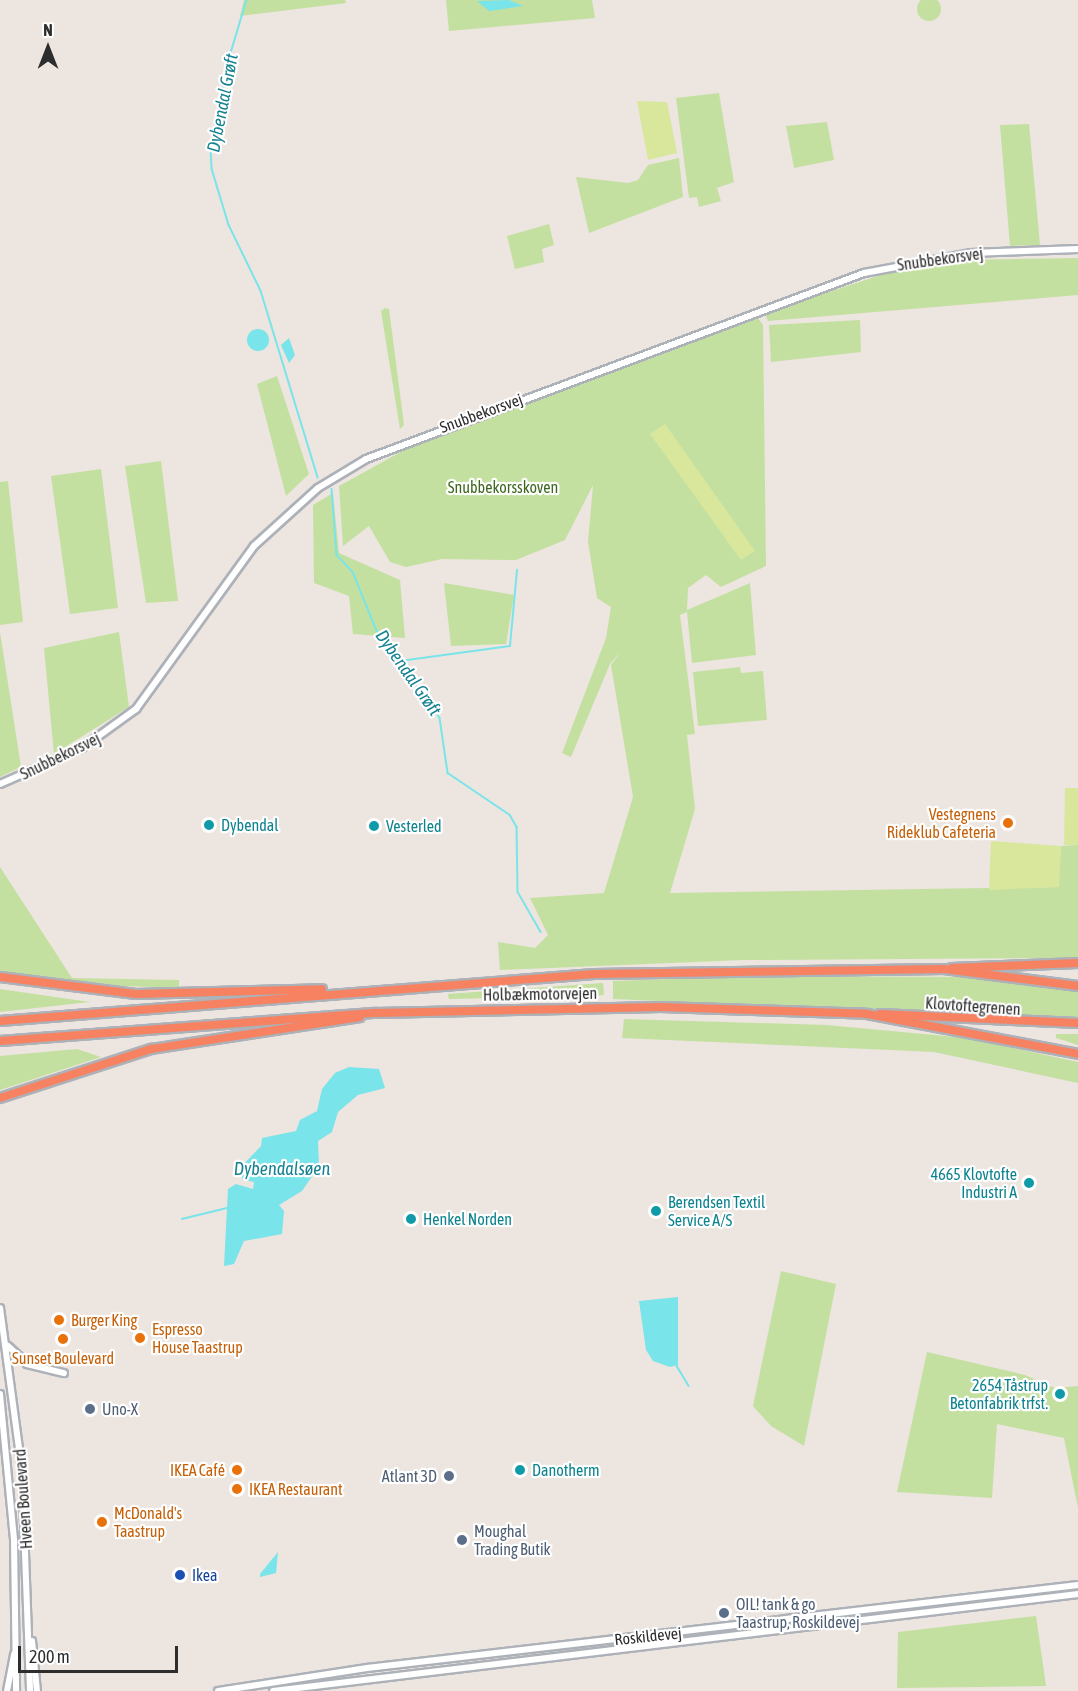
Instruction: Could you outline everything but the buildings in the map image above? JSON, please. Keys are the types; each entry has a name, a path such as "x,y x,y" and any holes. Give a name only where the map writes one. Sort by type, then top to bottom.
{"highway":[{"path":"944,969 1078,963"},
{"name":"Holbækmotorvejen","path":"0,1021 356,989 605,973 944,969 1078,986"},
{"path":"0,977 136,994 356,989"},
{"name":"Holbækmotorvejen","path":"0,1041 376,1013 627,1007 867,1014 1078,1054"},
{"path":"0,1098 151,1049 376,1013"},
{"name":"Klovtoftegrenen","path":"867,1014 1078,1023"}],"street":[{"name":"Snubbekorsvej","path":"0,784 82,748 136,709 168,671 242,558 294,507 366,459 864,273 971,253 1078,249"},
{"name":"Hveen Boulevard","path":"0,1308 7,1345 22,1471 30,1691"},
{"path":"7,1345 27,1364 64,1373"},
{"name":"Hveen Boulevard","path":"0,1394 14,1540 16,1691"},
{"name":"Roskildevej","path":"218,1691 367,1668 1078,1585"},
{"name":"Roskildevej","path":"273,1691 1078,1594"},
{"path":"29,1629 37,1691"},
{"path":"7,1691 16,1651"}],"green space":[{"path":"929,-3 937,1 941,9 937,17 929,21 921,17 917,9 921,1"},
{"path":"244,0 345,0 346,3 240,16"},
{"path":"446,0 592,0 595,18 449,31"},
{"path":"719,93 734,182 717,188 721,201 699,207 697,197 689,198 676,98"},
{"path":"637,101 667,102 677,153 648,160"},
{"path":"827,122 834,160 794,168 786,126"},
{"path":"1029,124 1040,245 1010,246 1000,125"},
{"path":"679,158 683,197 589,233 576,177 628,183 638,180 648,165"},
{"path":"549,224 554,245 542,249 544,262 515,269 507,236"},
{"path":"1078,258 1078,295 768,321 765,313 896,270 965,260"},
{"path":"385,308 389,309 404,425 400,429 381,311"},
{"name":"Snubbekorsskoven","path":"756,315 763,325 766,566 721,587 706,575 688,588 687,610 750,583 756,655 692,663 687,612 680,615 695,734 687,735 695,809 670,893 1058,887 1061,846 1078,845 1078,958 744,960 500,970 498,942 535,948 548,935 530,898 604,893 633,797 611,665 621,651 610,664 571,757 562,753 606,638 611,607 597,598 588,542 593,485 565,540 516,560 442,559 406,567 390,562 369,526 343,546 339,486 417,443"},
{"path":"860,320 861,352 771,362 769,325"},
{"path":"277,376 309,474 286,496 257,384"},
{"path":"665,424 755,551 741,560 650,434"},
{"path":"161,461 178,601 146,603 125,466"},
{"path":"101,469 118,608 70,614 51,476"},
{"path":"8,481 23,622 0,625 0,482"},
{"path":"333,493 339,553 400,580 405,638 353,634 349,596 314,583 313,505"},
{"path":"444,583 514,595 506,644 451,646"},
{"path":"0,632 21,767 0,777"},
{"path":"119,632 129,707 54,754 44,648"},
{"path":"740,667 741,673 763,671 767,720 698,726 693,672"},
{"path":"1065,788 1078,788 1078,845 1064,845"},
{"path":"991,841 1061,846 1059,887 989,890"},
{"path":"0,867 72,978 179,980 179,988 66,984 0,971"},
{"path":"755,976 961,977 1053,986 1078,991 1078,1019 613,999 613,981"},
{"path":"603,983 604,995 596,996 449,999 448,994"},
{"path":"0,989 90,1002 0,1012"},
{"path":"624,1019 827,1025 967,1038 1078,1062 1078,1083 934,1052 622,1038"},
{"path":"1056,1034 1078,1034 1078,1045 1056,1038"},
{"path":"77,1049 101,1057 0,1090 0,1056"},
{"path":"781,1271 836,1284 804,1446 771,1426 753,1406"},
{"path":"927,1352 1025,1375 1055,1388 1078,1386 1078,1508 1064,1438 997,1424 992,1498 897,1492"},
{"path":"1036,1616 1046,1686 897,1688 898,1632"}],"water":[{"path":"509,0 523,6 489,11 477,1"},
{"path":"258,329 266,332 269,340 266,348 258,351 250,348 247,340 250,332"},
{"path":"289,338 295,355 289,363 281,345"},
{"name":"Dybendalsøen","path":"349,1067 379,1069 385,1088 358,1095 338,1112 332,1132 318,1141 319,1166 302,1191 279,1205 284,1211 282,1234 244,1241 234,1264 224,1266 228,1189 236,1184 253,1189 254,1182 243,1180 239,1169 261,1146 262,1138 296,1131 300,1120 317,1111 322,1089 335,1073"},
{"path":"678,1297 678,1365 670,1367 653,1361 646,1350 639,1301"},
{"path":"278,1552 276,1573 260,1577 260,1574"}],"waterway":[{"name":"Dybendal Grøft","path":"247,0 229,60 211,148 212,169 229,225 261,291 318,477"},
{"name":"Dybendal Grøft","path":"332,489 337,555 353,572 377,631 440,718 448,773 510,815 517,827 518,892 541,932"},
{"path":"400,661 510,646 517,570"},
{"path":"182,1219 227,1208"},
{"path":"677,1366 689,1386"}],"place":[{"name":"Vestegnens Rideklub Cafeteria","path":"1008,823"},
{"name":"Dybendal","path":"209,825"},
{"name":"Vesterled","path":"374,826"},
{"name":"4665 Klovtofte Industri A","path":"1029,1183"},
{"name":"Berendsen Textil Service A/S","path":"656,1211"},
{"name":"Henkel Norden","path":"411,1219"},
{"name":"Burger King","path":"59,1320"},
{"name":"Espresso House Taastrup","path":"140,1338"},
{"name":"Sunset Boulevard","path":"63,1339"},
{"name":"2654 Tåstrup Betonfabrik trfst.","path":"1060,1394"},
{"name":"Uno-X","path":"90,1409"},
{"name":"IKEA Café","path":"237,1470"},
{"name":"Danotherm","path":"520,1470"},
{"name":"Atlant 3D","path":"449,1476"},
{"name":"IKEA Restaurant","path":"237,1489"},
{"name":"McDonald's Taastrup","path":"102,1522"},
{"name":"Moughal Trading Butik","path":"462,1540"},
{"name":"Ikea","path":"180,1575"},
{"name":"OIL! tank & go Taastrup, Roskildevej","path":"724,1613"}]}
